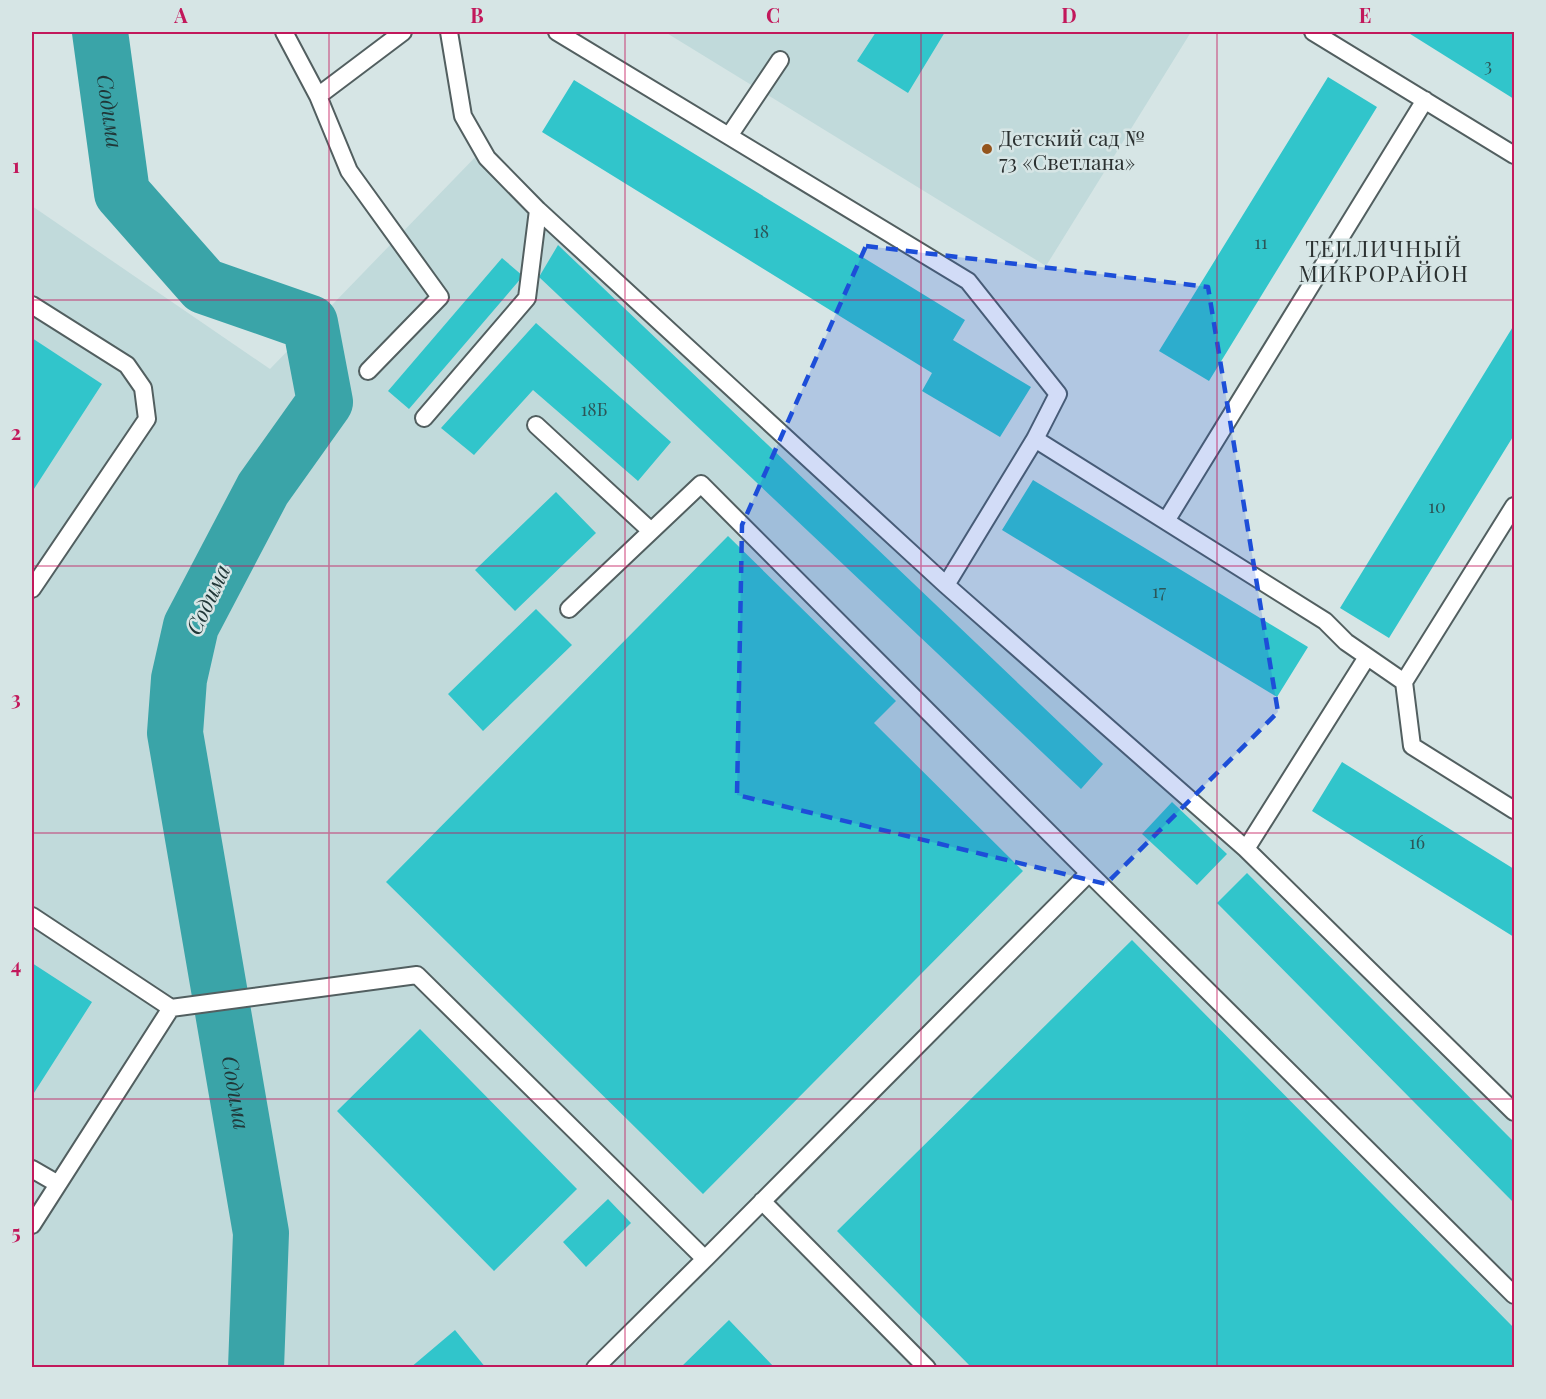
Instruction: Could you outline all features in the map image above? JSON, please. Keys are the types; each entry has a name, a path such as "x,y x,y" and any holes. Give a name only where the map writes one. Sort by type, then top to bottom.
{"lane":[{"path":"284,32 318,96 349,171 440,297 368,371"},
{"path":"318,96 403,32"},
{"path":"449,32 463,116 487,158 538,210 946,585 1246,849 1515,1112"},
{"path":"557,32 968,281 1058,394 1035,439 946,585"},
{"path":"1313,32 1515,155"},
{"path":"729,136 780,60"},
{"path":"1166,521 1425,100"},
{"path":"424,418 527,298 538,210"},
{"path":"32,305 127,365 143,388 147,419 32,589"},
{"path":"536,424 651,531"},
{"path":"1035,439 1325,621 1346,642 1404,682"},
{"path":"569,609 701,484 1515,1295"},
{"path":"1515,506 1404,682 1412,746 1515,810"},
{"path":"1246,849 1367,657"},
{"path":"595,1368 1089,873"},
{"path":"32,916 172,1008 417,975 705,1259"},
{"path":"32,1226 172,1008"},
{"path":"32,1170 58,1184"},
{"path":"762,1201 927,1368"}],"highlighted area":[{"path":"866,246 1208,287 1278,712 1106,884 737,795 742,525"}],"shaded area":[{"name":"Детский сад № 73 «Светлана»","path":"665,32 1191,32 1046,266"},
{"path":"485,147 1167,778 1514,1115 1514,1367 32,1367 32,206 270,369"}],"building":[{"path":"876,32 945,32 908,93 857,61"},
{"path":"1407,32 1514,32 1514,99"},
{"path":"1328,77 1377,107 1209,381 1159,351"},
{"path":"574,80 965,320 953,340 1031,387 1000,437 922,391 932,373 542,132"},
{"path":"558,245 1103,764 1081,789 539,277"},
{"path":"502,258 523,276 409,409 388,391"},
{"path":"536,323 671,442 638,481 533,390 474,455 441,428"},
{"path":"1514,325 1514,435 1389,638 1340,608"},
{"path":"32,338 102,384 32,492"},
{"path":"1033,480 1308,647 1277,697 1002,530"},
{"path":"556,492 596,533 515,611 475,570"},
{"path":"728,536 896,701 874,723 1023,871 703,1194 386,882"},
{"path":"536,609 572,645 483,731 448,694"},
{"path":"1342,762 1514,869 1514,937 1312,811"},
{"path":"1172,802 1227,854 1197,885 1142,834"},
{"path":"1247,873 1514,1142 1514,1203 1217,903"},
{"path":"1132,940 1514,1328 1514,1368 972,1368 837,1231"},
{"path":"32,963 92,1002 32,1096"},
{"path":"420,1029 577,1189 494,1271 337,1111"},
{"path":"608,1199 631,1223 586,1267 563,1242"},
{"path":"729,1320 775,1368 680,1368"},
{"path":"455,1330 486,1368 410,1368"}],"waterway":[{"name":"Содима","path":"100,32 122,193 204,286 310,323 325,402 263,489 191,626 179,679 175,733 261,1233 256,1368"}],"place":[{"name":"Детский сад № 73 «Светлана»","path":"987,149"}],"district":[{"name":"ТЕПЛИЧНЫЙ МИКРОРАЙОН","path":"1384,260"}]}
